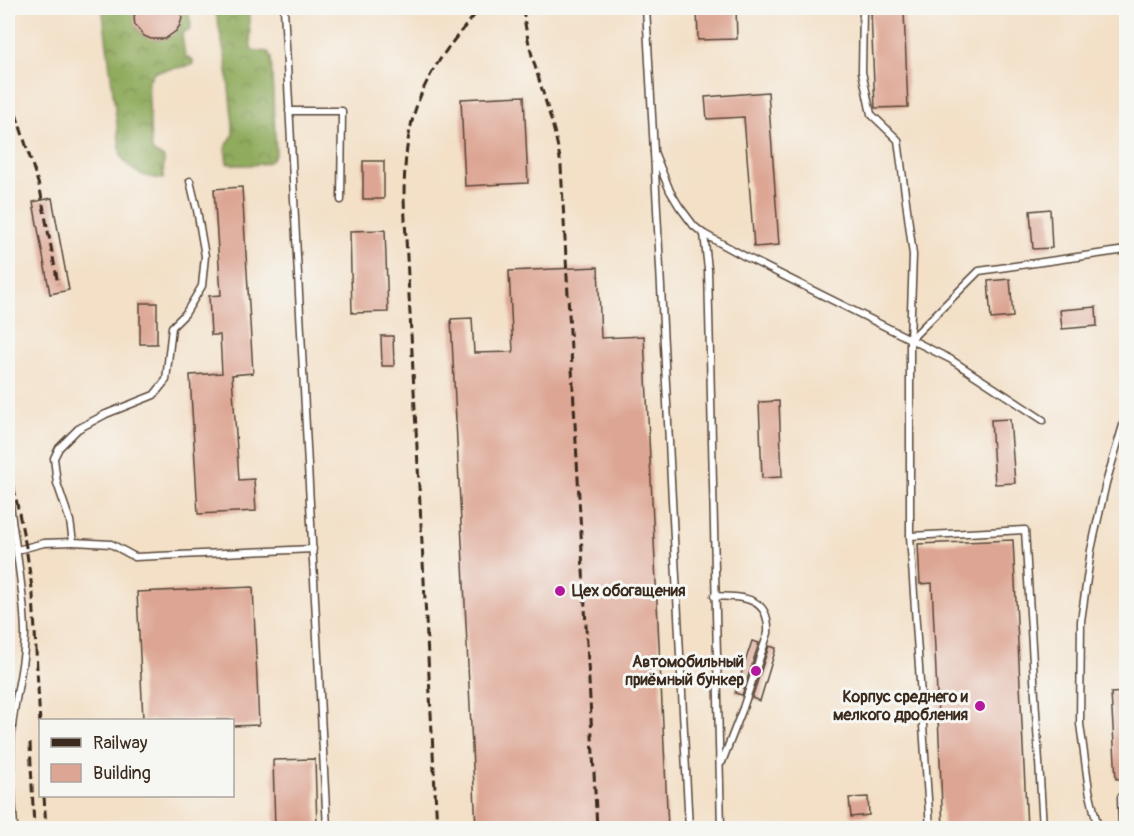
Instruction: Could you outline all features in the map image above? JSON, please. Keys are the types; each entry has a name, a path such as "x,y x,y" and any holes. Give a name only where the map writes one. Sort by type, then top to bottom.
{"lane":[{"path":"284,8 327,828"},
{"path":"646,8 689,828"},
{"path":"863,8 862,72 871,114 898,140 913,255 910,340 910,536 930,828"},
{"path":"289,111 342,111 341,200"},
{"path":"654,152 662,174 679,206 704,234 950,359 1042,420"},
{"path":"73,542 70,520 57,483 54,458 59,448 78,429 106,414 154,395 166,380 172,327 185,314 202,286 205,256 190,181"},
{"path":"704,234 708,269 721,828"},
{"path":"910,340 979,271 1126,250"},
{"path":"1098,828 1089,790 1080,724 1081,621 1091,550 1103,494 1126,415"},
{"path":"8,500 17,550 25,632 24,656 11,743 10,774 14,828"},
{"path":"910,536 1025,530 1043,828"},
{"path":"17,550 44,543 73,542 111,544 135,557 313,549"},
{"path":"714,596 742,597 759,603 768,626 768,633 743,708 720,765"},
{"path":"1122,828 1121,797 1126,797"}],"green space":[{"path":"105,8 136,8 135,22 139,32 148,38 158,40 168,38 177,32 181,22 180,8 187,8 191,24 190,30 185,31 182,35 185,56 193,60 193,65 155,72 148,81 151,145 153,152 164,158 163,179 139,173 121,156 103,13"},
{"path":"215,8 248,8 251,48 255,51 268,52 271,57 276,153 268,162 246,165 227,163 225,148 233,135 233,125 226,61"}],"building":[{"path":"136,8 180,8 182,18 180,25 165,39 151,39 144,36 135,25"},
{"path":"697,8 736,8 737,39 698,40"},
{"path":"904,12 908,107 875,108 871,13"},
{"path":"768,92 779,245 754,247 744,117 707,119 705,97"},
{"path":"524,96 528,183 465,186 461,99"},
{"path":"363,161 384,161 384,199 363,199"},
{"path":"242,187 253,373 232,375 239,480 254,479 256,511 198,514 190,375 222,373 220,335 211,335 209,296 221,295 214,189"},
{"path":"52,198 69,290 50,294 33,202"},
{"path":"1050,209 1052,248 1033,249 1030,211"},
{"path":"385,230 388,312 352,313 350,231"},
{"name":"Цех обогащения","path":"598,267 601,338 644,336 668,828 476,828 451,319 472,318 474,353 513,352 509,271"},
{"path":"1010,279 1013,317 991,319 988,281"},
{"path":"140,303 157,303 157,344 140,344"},
{"path":"1096,307 1097,326 1062,329 1060,310"},
{"path":"381,336 393,336 394,366 382,366"},
{"path":"779,401 782,477 762,478 759,402"},
{"path":"1010,419 1015,483 995,484 991,420"},
{"name":"Корпус среднего и мелкого дробления","path":"1013,540 1027,828 943,828 932,583 920,584 918,544"},
{"path":"253,587 259,725 234,726 234,719 143,719 137,592"},
{"path":"752,641 759,643 742,695 735,693"},
{"path":"769,646 776,648 760,701 752,698"},
{"path":"1126,692 1126,778 1116,779 1111,693"},
{"path":"315,759 317,828 275,828 273,760"},
{"path":"868,797 869,815 851,817 849,798"}],"railway":[{"path":"437,828 404,200 405,169 413,117 421,95 445,53 481,8"},
{"path":"523,8 530,48 553,126 561,166 597,828"},
{"path":"8,74 16,114 40,189 58,284"},
{"path":"8,143 9,107"},
{"path":"8,460 26,547 33,595 40,719"},
{"path":"30,743 34,828"},
{"path":"44,797 46,828"}],"place":[{"name":"Цех обогащения","path":"560,591"},
{"name":"Автомобильный приёмный бункер","path":"756,671"},
{"name":"Корпус среднего и мелкого дробления","path":"980,706"}]}
